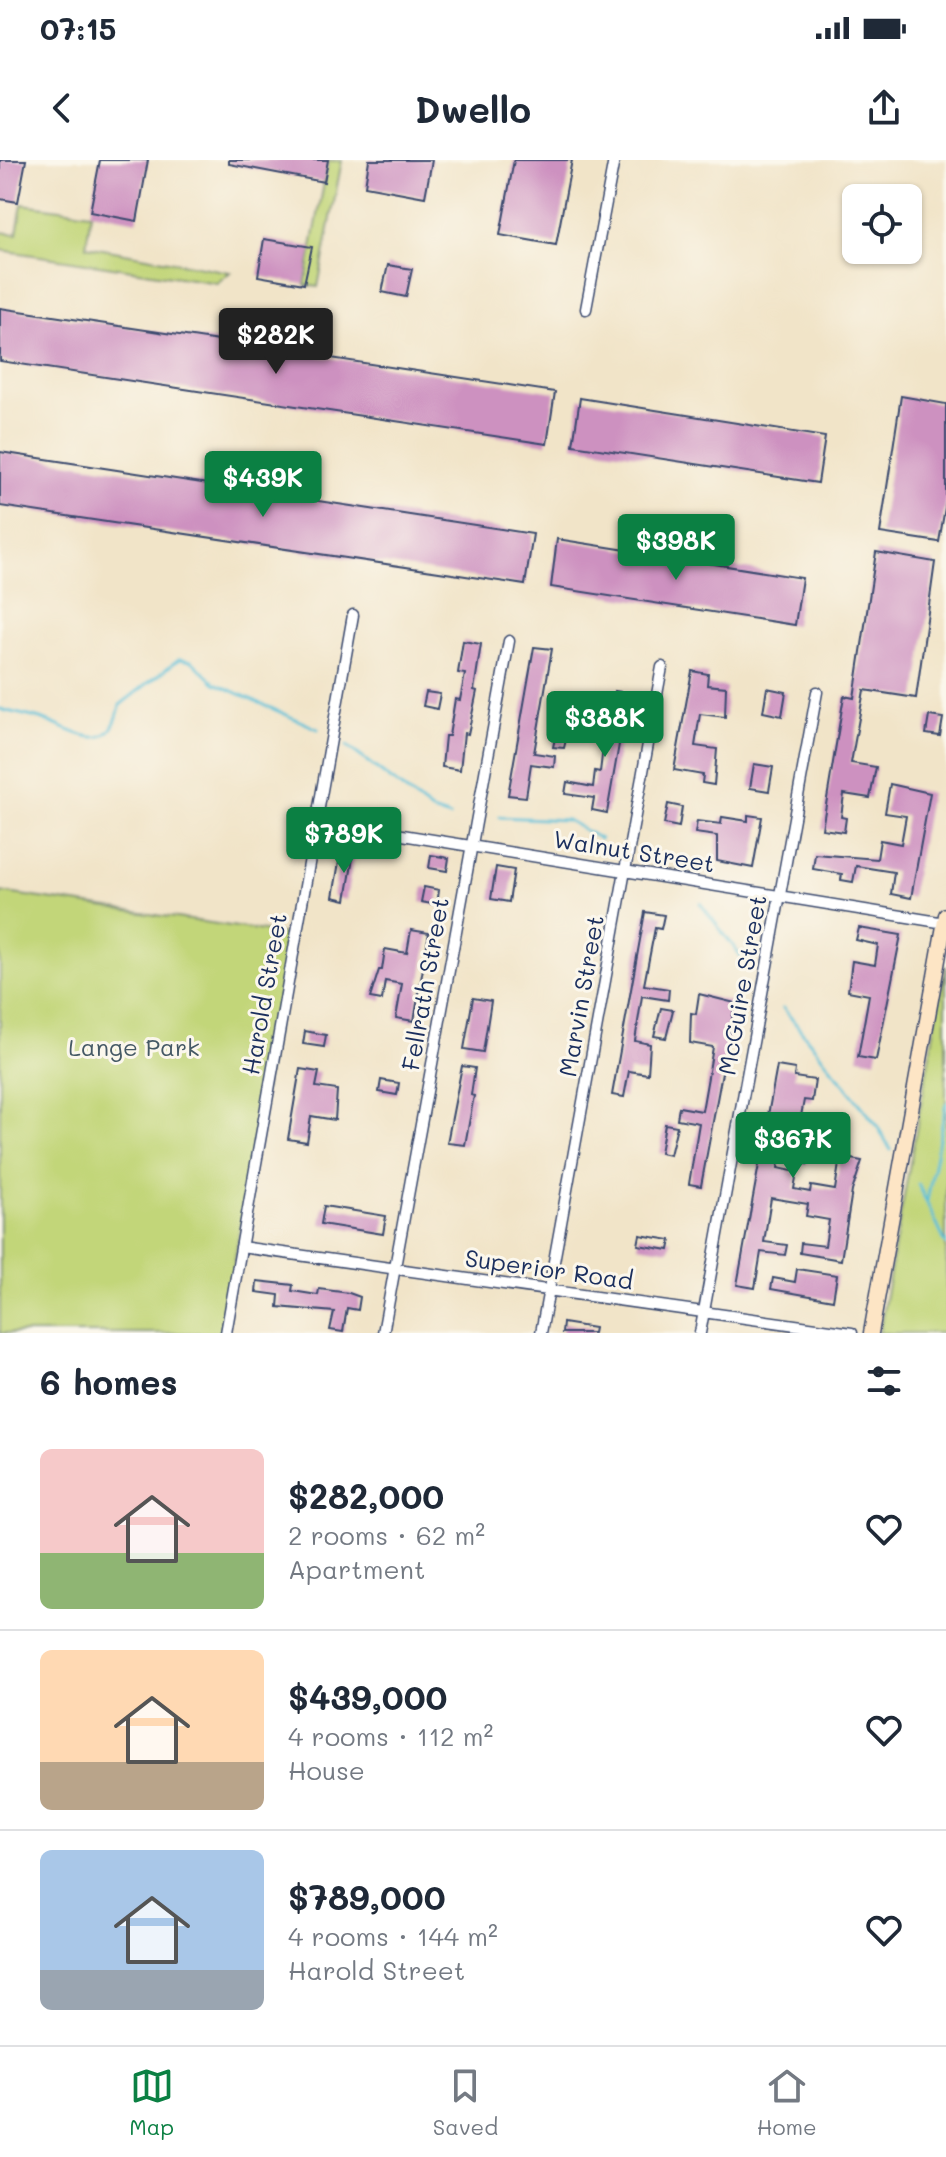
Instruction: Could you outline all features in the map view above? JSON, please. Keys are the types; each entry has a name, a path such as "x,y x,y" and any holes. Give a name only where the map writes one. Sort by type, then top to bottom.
{"street":[{"path":"586,309 614,160"},
{"name":"Harold Street","path":"226,1333 353,615"},
{"name":"Fellrath Street","path":"383,1333 509,641"},
{"name":"Marvin Street","path":"541,1333 662,667"},
{"name":"McGuire Street","path":"700,1333 817,692"},
{"name":"Walnut Street","path":"316,821 779,896 945,919"},
{"path":"871,1333 945,919"},
{"name":"Superior Road","path":"241,1247 852,1333"}],"green space":[{"path":"342,160 318,287 305,285 328,161"},
{"path":"22,204 91,213 86,246 230,272 217,283 0,250 0,232 17,234"},
{"name":"Lange Park","path":"0,892 291,935 222,1333 0,1333"},
{"path":"946,966 946,1333 879,1333"}],"building":[{"path":"0,160 26,160 18,202 0,199"},
{"path":"100,160 148,160 137,221 90,212"},
{"path":"229,160 328,160 324,182 229,164"},
{"path":"369,160 432,160 425,197 365,186"},
{"path":"514,160 572,160 556,245 500,235"},
{"path":"264,239 312,247 304,284 258,276"},
{"path":"388,265 412,269 406,297 382,292"},
{"path":"0,308 555,392 547,444 0,361"},
{"path":"901,396 946,404 946,502 939,542 880,533"},
{"path":"580,398 825,437 818,483 573,445"},
{"path":"0,452 533,534 525,585 0,506"},
{"path":"557,539 802,578 795,625 551,587"},
{"path":"876,552 935,562 916,698 864,690 851,763 876,767 870,798 844,794 841,817 846,818 844,832 822,829 844,696 854,698"},
{"path":"463,641 481,644 474,690 477,691 468,734 464,733 460,770 442,767 445,736 449,736 455,699 460,700 465,674 458,673"},
{"path":"534,647 552,649 534,753 555,756 554,767 531,764 526,797 508,795"},
{"path":"692,671 708,674 707,685 726,687 725,717 700,714 695,746 717,749 714,785 702,783 703,775 674,770"},
{"path":"767,688 786,692 782,716 763,712"},
{"path":"615,691 628,693 607,813 592,810 594,798 565,794 567,782 593,787 595,771 600,772 607,715 611,716"},
{"path":"426,692 440,694 437,709 423,706"},
{"path":"564,699 575,701 564,748 553,747"},
{"path":"929,716 943,718 940,736 926,734"},
{"path":"754,764 773,767 769,791 750,788"},
{"path":"890,784 930,793 911,898 891,894 894,872 856,866 853,882 841,880 842,874 813,869 815,854 877,859 880,840 901,844 906,816 885,813"},
{"path":"668,804 682,807 679,827 664,824"},
{"path":"748,815 762,817 753,868 717,861 717,836 695,833 697,821 721,824 722,817 748,821"},
{"path":"341,850 354,852 346,900 333,897"},
{"path":"431,855 449,858 447,871 429,868"},
{"path":"496,867 514,870 509,902 491,899"},
{"path":"424,887 439,890 437,905 421,902"},
{"path":"645,912 664,915 661,929 655,928 644,985 669,989 668,1000 642,996 635,1041 650,1044 648,1074 629,1071 624,1097 612,1095"},
{"path":"859,928 901,935 876,1060 858,1057 869,995 848,991 852,961 875,965 878,945 856,940"},
{"path":"411,930 429,933 414,1021 396,1018 402,984 385,981 382,1000 370,998 379,970 382,970 385,949 407,953"},
{"path":"699,994 735,1003 701,1186 689,1184 699,1123 677,1119 679,1107 702,1111 708,1077 713,1047 690,1043 691,1013 696,1014"},
{"path":"473,998 491,1001 483,1052 464,1049"},
{"path":"661,1008 673,1010 666,1038 654,1036"},
{"path":"305,1031 326,1035 324,1047 303,1044"},
{"path":"462,1066 475,1068 471,1095 474,1096 465,1145 447,1143"},
{"path":"777,1066 795,1069 794,1077 815,1080 812,1101 804,1100 798,1132 811,1134 807,1164 795,1162 799,1143 782,1141 778,1168 797,1172 794,1189 810,1192 811,1186 835,1190 840,1157 862,1161 852,1191 841,1260 800,1253 801,1243 825,1246 829,1220 806,1216 808,1204 771,1198 764,1242 787,1245 785,1255 761,1252 755,1288 737,1285"},
{"path":"300,1069 319,1072 316,1087 337,1090 335,1120 311,1116 307,1142 288,1139"},
{"path":"381,1080 399,1083 397,1095 379,1092"},
{"path":"665,1124 677,1126 670,1155 660,1153"},
{"path":"324,1206 386,1216 383,1234 321,1224"},
{"path":"640,1235 671,1240 669,1250 638,1245"},
{"path":"797,1269 837,1275 833,1300 771,1289 773,1278 795,1282"},
{"path":"257,1281 293,1285 292,1291 318,1295 319,1289 349,1293 360,1297 358,1310 347,1308 343,1332 330,1330 334,1312 278,1307 279,1295 256,1292"},
{"path":"563,1323 594,1328 593,1333 562,1333"}],"waterway":[{"path":"0,709 43,720 84,736 102,736 110,731 116,721 120,705 179,659 192,661 215,683 318,729"},
{"path":"347,746 432,811 450,817"},
{"path":"500,817 567,820 600,839"},
{"path":"700,903 744,960"},
{"path":"783,1008 876,1124 891,1150"},
{"path":"927,1201 946,1103"},
{"path":"918,1184 946,1244"}]}
